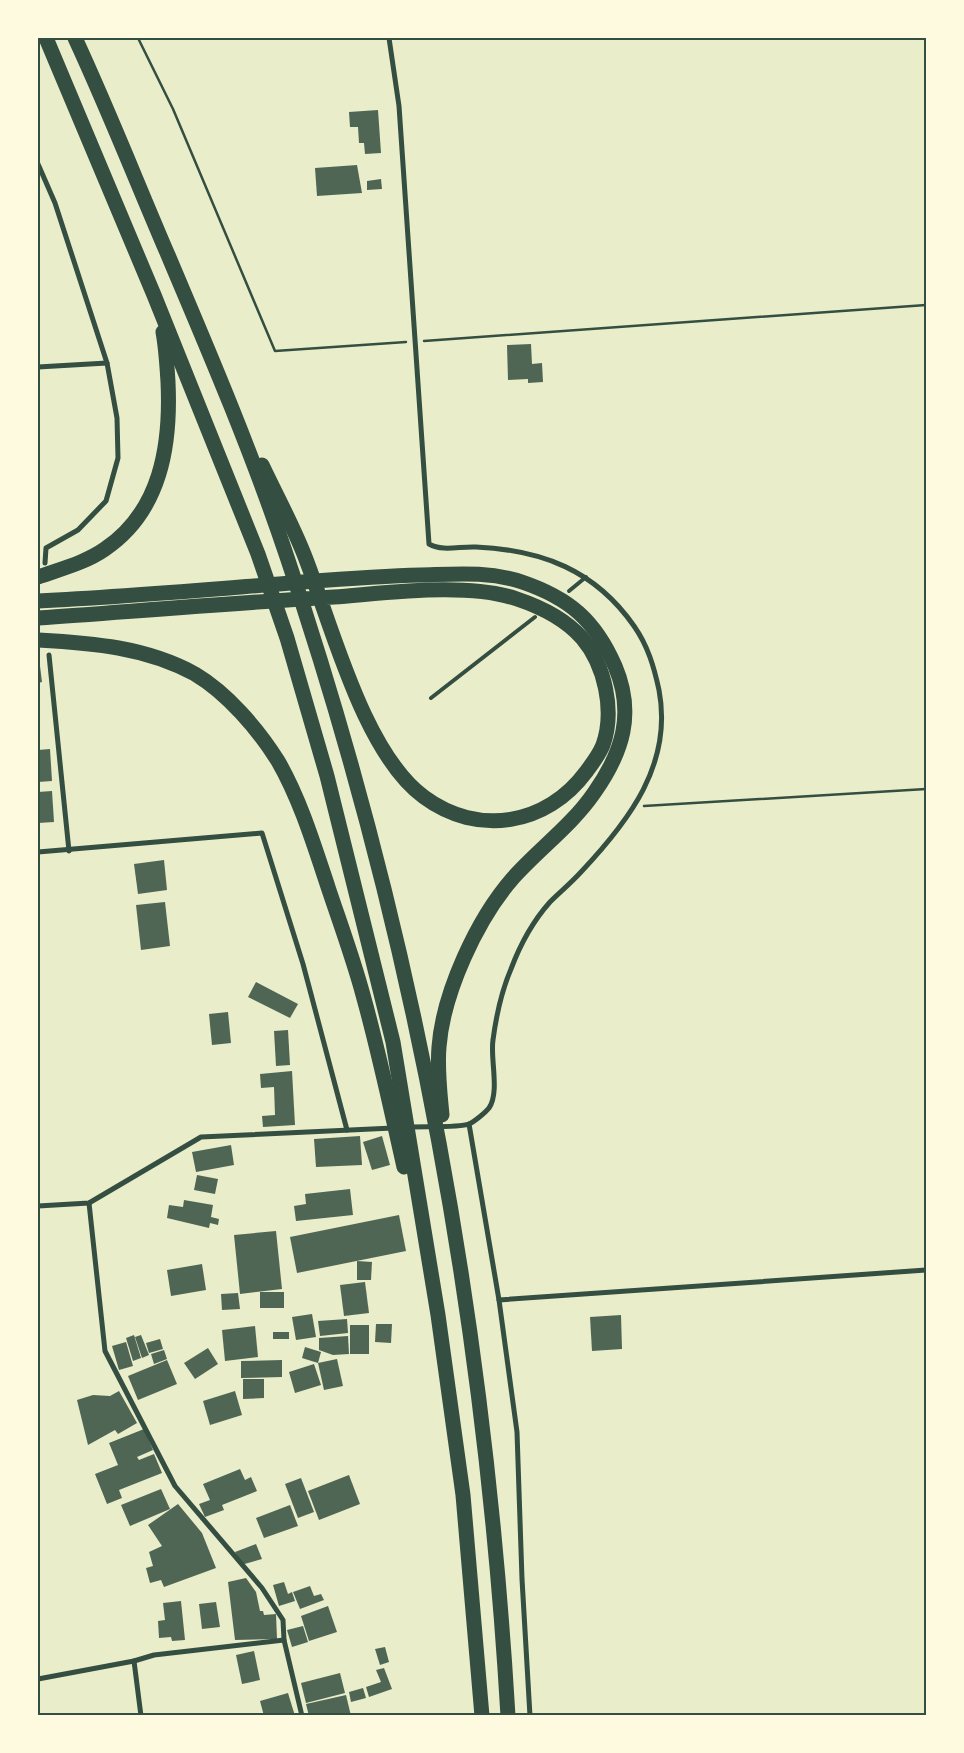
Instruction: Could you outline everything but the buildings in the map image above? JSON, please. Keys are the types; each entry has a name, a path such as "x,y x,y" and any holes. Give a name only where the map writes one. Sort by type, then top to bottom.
{"highway":[{"path":"46,38 154,295 258,554 287,638 327,776 393,1042 396,1101"},
{"path":"75,38 213,362 287,555 340,730 376,860 434,1092 468,1308 490,1493 508,1716"},
{"path":"38,577 85,560 105,549 127,530 146,507 160,476 166,451 169,411 164,338 154,295"},
{"path":"38,618 354,596 464,590 515,598 556,616 583,638 597,664 606,689 608,714 603,745 592,764 567,796 536,813 492,822 447,810 423,797 400,773 370,728 334,637 306,558 213,362"},
{"path":"38,601 130,597 363,577 478,573 519,581 542,590 571,604 588,620 605,643 618,675 626,707 620,747 612,766 578,815 512,879 481,921 450,998 439,1046 434,1092"},
{"path":"38,640 98,644 134,651 166,661 196,675 237,707 259,734 278,762 294,794 363,992 396,1101 438,1315 463,1494 482,1716"}],"street":[{"path":"38,1206 89,1203 201,1137 469,1124 489,1108 493,1098 492,1041 506,979 520,945 549,903 609,843 647,786 656,760 662,733 661,700 653,663 634,625 606,593 586,578 557,561 526,552 475,547 436,548 429,544 427,536 429,514 399,106 389,38"},
{"path":"38,164 55,203 107,363 117,418 118,458 106,502 78,530 46,548 45,563"},
{"path":"38,367 107,363"},
{"path":"50,655 69,851"},
{"path":"38,852 69,851 262,833 303,964 347,1130"},
{"path":"469,1124 499,1300 517,1432 522,1579 530,1716"},
{"path":"89,1203 105,1351 175,1486 262,1588 283,1620 284,1640 302,1716"},
{"path":"499,1300 926,1270"},
{"path":"38,1679 134,1662 154,1656 284,1640"},
{"path":"134,1662 141,1716"}],"lane":[{"path":"569,591 586,578"},
{"path":"430,698 534,617"}],"path":[{"path":"138,38 173,109 275,351 926,304"},
{"path":"635,805 654,807 926,789"}]}
